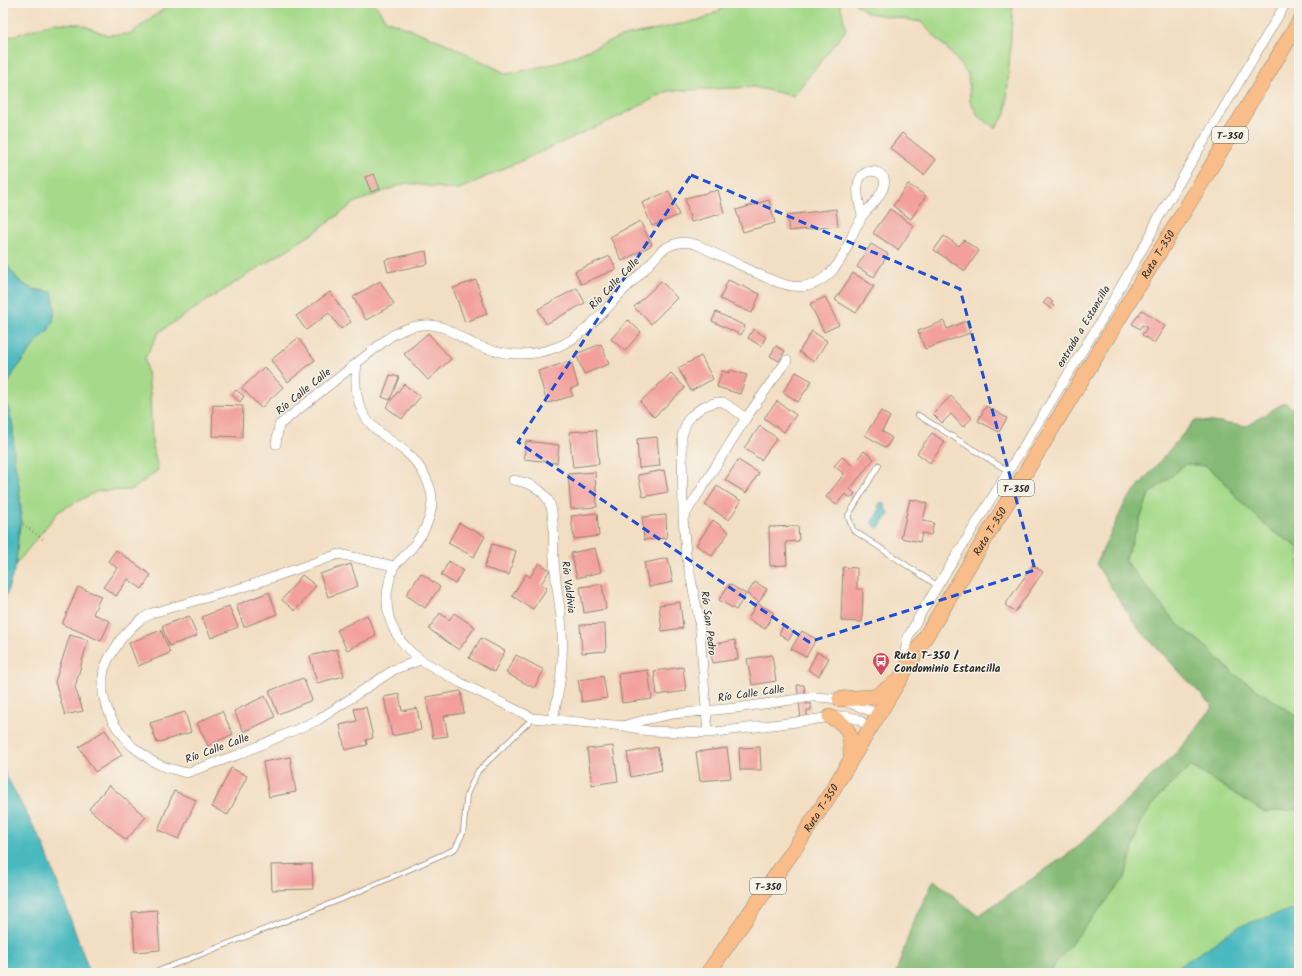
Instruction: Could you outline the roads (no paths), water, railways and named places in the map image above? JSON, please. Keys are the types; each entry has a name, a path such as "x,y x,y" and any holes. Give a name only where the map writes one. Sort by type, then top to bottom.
{"main road":[{"name":"Ruta T-350","path":"708,973 795,848 870,728 1299,22"},
{"path":"840,699 871,698 900,678"},
{"path":"830,717 837,720 847,729 851,742 851,758"}],"street":[{"name":"entrada a Estancilla","path":"911,660 905,652 908,637 1102,319 1151,234 1156,222 1286,3"},
{"name":"Río Calle Calle","path":"276,444 279,425 395,333 424,325 434,326 444,328 474,344 508,354 534,353 557,347 586,329 661,251 680,242 698,245 782,285 800,287 808,285 824,278 837,266 862,216"},
{"path":"1151,234 1162,249"},
{"path":"683,518 746,418 787,360"},
{"name":"Río Calle Calle","path":"357,363 356,384 362,411 377,430 414,459 431,492 432,502 423,530 411,550 394,566 387,586 389,618 404,646 421,660 461,683 533,718 625,726 649,731 708,733 845,716 863,722 870,728"},
{"name":"Río San Pedro","path":"708,733 699,619 686,554 683,518 682,436 687,421 698,410 704,406 717,402 723,402 746,418"},
{"name":"Río Valdivia","path":"513,480 528,483 534,486 550,505 563,646 561,679 553,719"},
{"name":"Río Calle Calle","path":"394,566 339,554 251,585 152,613 140,620 130,629 121,639 109,658 104,669 103,677 105,702 111,718 117,728 132,746 152,761 162,766 186,773 240,754 318,720 396,669 421,660"},
{"name":"Río Calle Calle","path":"625,726 672,714 812,697 840,699 878,714"}],"lane":[{"path":"918,415 1008,471"},
{"path":"879,465 848,516 853,530 938,586"},
{"path":"153,973 342,899 455,849 463,833 467,794 478,771 533,718"}],"water":[{"path":"3,259 20,282 34,290 52,292 55,308 53,322 47,332 35,344 14,372 9,382 5,397 13,426 14,460 19,486 21,521 16,564 3,606"},
{"path":"881,502 886,505 885,508 890,513 878,528 871,523 880,509 878,506"},
{"path":"3,770 44,846 90,973 3,973"},
{"path":"1299,907 1299,973 1168,973 1237,927"}],"place":[{"name":"Ruta T-350 / Condominio Estancilla","path":"881,676"}]}
